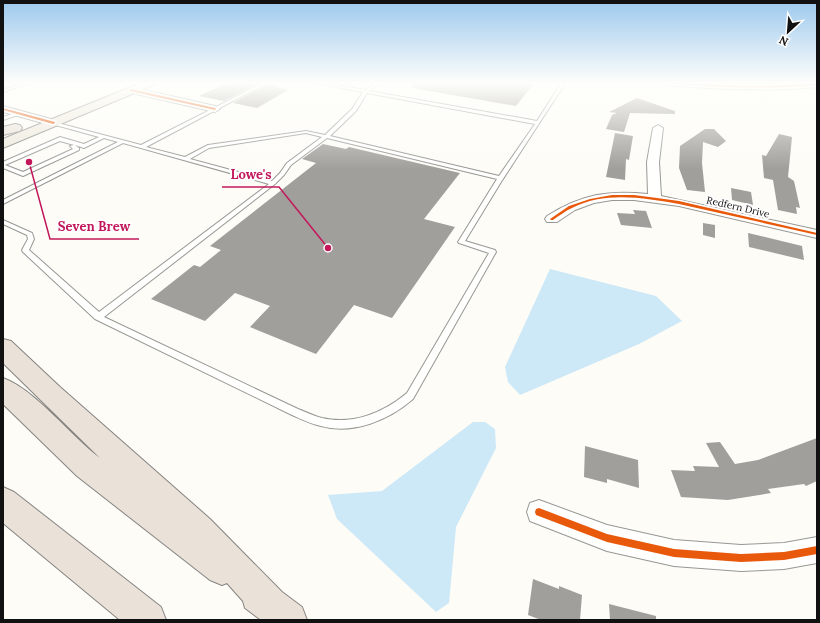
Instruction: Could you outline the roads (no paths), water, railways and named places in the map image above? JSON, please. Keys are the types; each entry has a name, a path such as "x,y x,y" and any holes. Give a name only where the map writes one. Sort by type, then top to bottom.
{"highway":[{"path":"3,348 45,390 112,449 201,532 279,611"},
{"path":"3,389 23,405 87,466 279,611"},
{"path":"3,503 148,620"}],"main road":[{"path":"7,130 58,111"},
{"path":"3,144 79,111"}],"street":[{"path":"11,111 54,123"},
{"path":"655,199 653,162 658,128"},
{"name":"Redfern Drive","path":"552,219 567,208 592,200 627,196 655,199 817,234"},
{"path":"539,512 607,538 674,553 741,558 784,556 817,550"}],"lane":[{"path":"141,147 211,111"},
{"path":"98,317 273,182 282,174 289,164 326,137 353,111"},
{"path":"474,111 538,123"},
{"path":"3,222 30,234 31,239 25,250 98,317 295,412 322,422 348,424 369,419 402,404 410,396 493,252 462,242 501,178 546,111"},
{"path":"3,119 19,113"},
{"path":"54,123 273,182"},
{"path":"186,159 208,147 297,132 306,132 501,178"},
{"path":"3,165 60,139 75,145 84,146 102,137"},
{"path":"3,202 122,142"},
{"path":"67,149 75,145"},
{"path":"3,165 23,174 77,149 75,145"},
{"path":"29,172 27,168 46,159"}],"water":[{"path":"550,269 656,296 682,321 639,344 520,395 508,382 505,367"},
{"path":"473,422 485,422 495,429 496,448 456,527 449,603 436,612 337,519 328,495 382,491"}],"place":[{"name":"Seven Brew","path":"29,162"},
{"name":"Lowe's","path":"328,248"}]}
